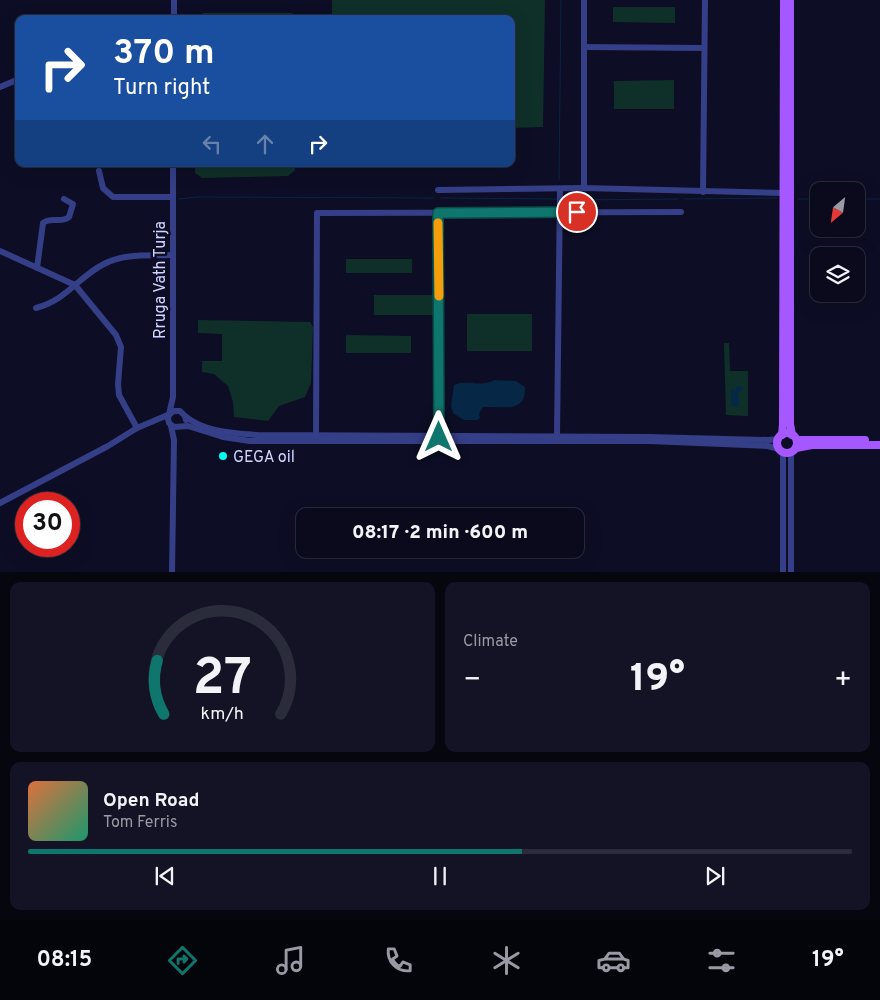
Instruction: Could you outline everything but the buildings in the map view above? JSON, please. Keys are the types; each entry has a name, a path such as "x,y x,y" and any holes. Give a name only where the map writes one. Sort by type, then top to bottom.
{"main road":[{"path":"784,0 784,424 778,443 790,446 880,444"},
{"path":"790,0 790,446"},
{"path":"780,437 786,433 790,446"},
{"path":"790,446 880,440"}],"street":[{"path":"174,0 174,15"},
{"path":"584,0 584,188"},
{"path":"703,192 705,0"},
{"path":"584,47 704,48"},
{"path":"0,87 15,81"},
{"name":"Rruga Vath Turja","path":"172,572 174,440 168,419 173,397 173,167"},
{"path":"99,171 102,188 112,196 173,197"},
{"path":"438,190 584,188 784,193"},
{"path":"556,436 560,189"},
{"path":"37,268 43,223 49,220 62,221 69,217 73,204 64,199"},
{"path":"316,437 317,213 681,212"},
{"path":"438,213 439,437"},
{"path":"0,251 74,285 119,339 121,347 119,395 137,428"},
{"path":"36,308 50,305 62,297 74,285 102,264 130,256 172,255"},
{"name":"Rruga Vath Turja","path":"173,397 186,419 174,440"},
{"path":"0,503 108,446 137,428 177,410 197,424 224,432 257,435 316,437 677,437 768,440 780,437"},
{"path":"154,420 177,428 182,427 223,437 250,441 650,441 790,446"},
{"path":"783,572 790,446"},
{"path":"790,446 791,572"}],"green space":[{"path":"332,0 545,0 543,127 515,128 515,15 332,15"},
{"path":"613,7 675,7 675,23 613,22"},
{"path":"203,13 292,13 294,15 200,15"},
{"path":"674,80 674,109 614,109 614,81"},
{"path":"195,167 295,167 295,170 288,176 202,178 195,173"},
{"path":"346,259 412,259 412,273 346,273"},
{"path":"374,295 434,295 435,315 374,315"},
{"path":"467,314 532,314 532,351 467,351"},
{"path":"198,320 310,322 313,327 311,383 305,397 279,406 268,421 234,417 233,402 228,386 214,374 202,372 202,361 222,361 222,334 198,333"},
{"path":"346,335 411,336 411,353 346,353"},
{"path":"724,343 729,343 730,371 748,371 748,416 726,415"}],"water":[{"path":"495,380 516,381 525,387 522,401 512,407 483,407 478,420 464,420 453,413 451,406 454,385 459,383 484,383"},
{"path":"741,386 743,389 739,393 739,407 731,406 731,389 735,389"}],"waterway":[{"path":"559,180 561,0"},
{"path":"179,199 198,197 435,198"},
{"path":"441,198 557,199"},
{"path":"684,199 777,198"},
{"path":"564,200 678,199"},
{"path":"798,199 810,199"},
{"path":"865,199 880,199"}],"slow traffic":[{"path":"438,223 439,296"}],"place":[{"name":"GEGA oil","path":"223,456"}],"route":[{"path":"439,437 438,213 577,212"}]}
